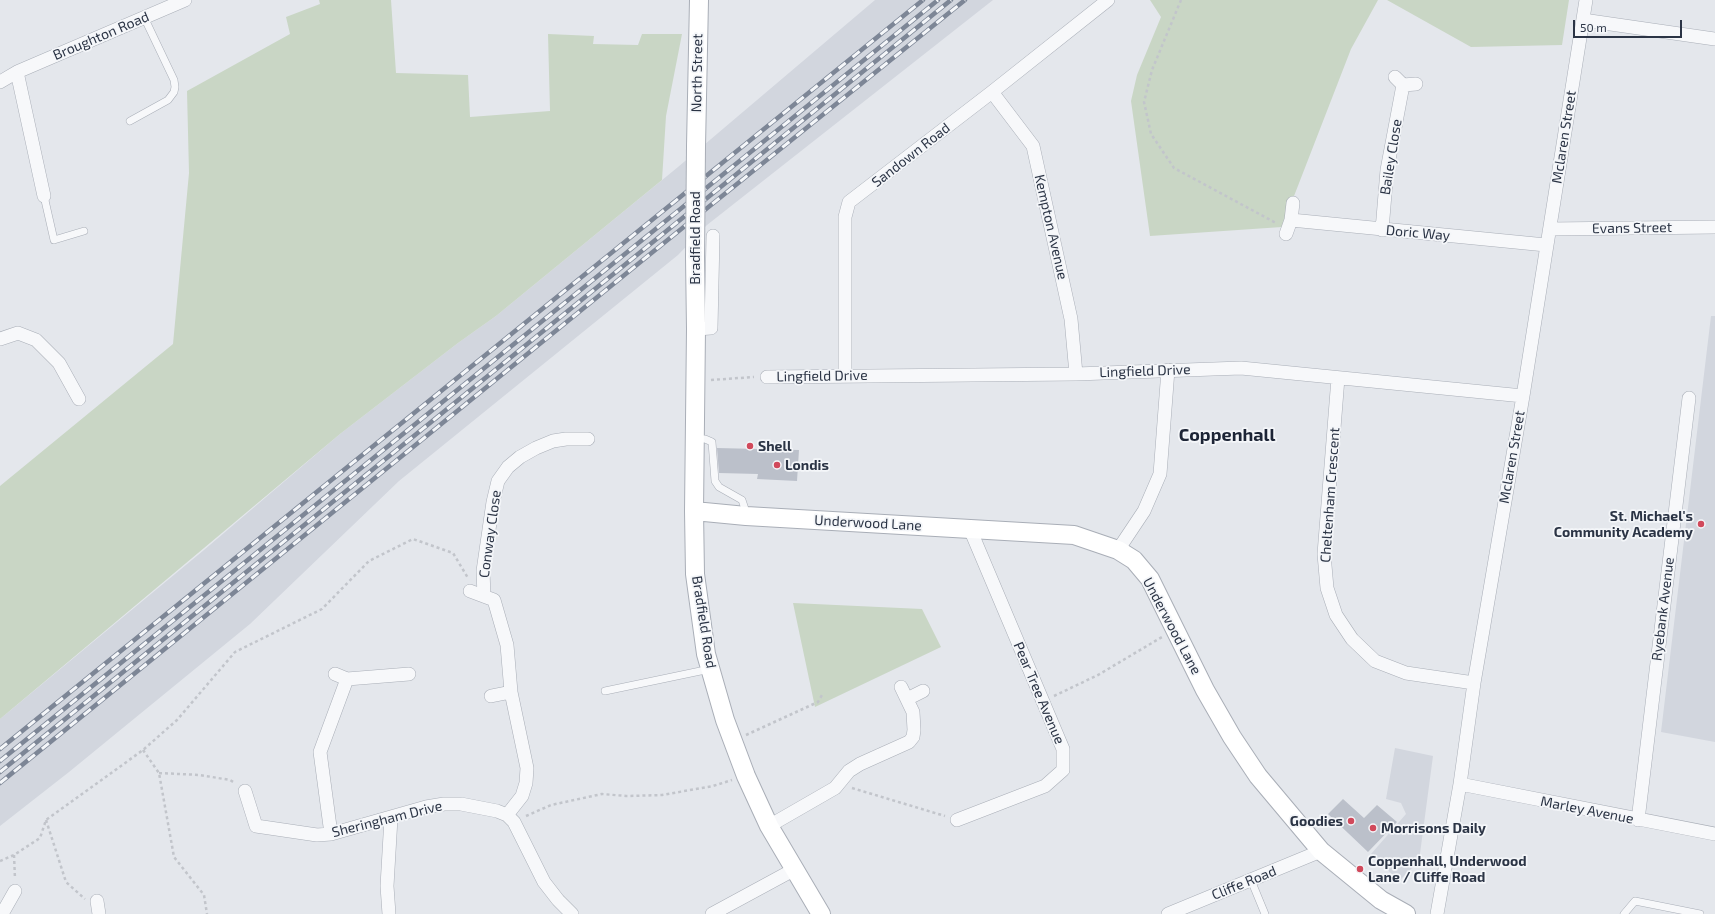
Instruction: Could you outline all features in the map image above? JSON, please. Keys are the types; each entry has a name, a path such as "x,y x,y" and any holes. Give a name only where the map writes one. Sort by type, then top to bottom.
{"main road":[{"name":"North Street","path":"696,146 699,0"},
{"name":"Bradfield Road","path":"696,146 695,574 706,654 746,776 769,826 822,914"},
{"name":"Underwood Lane","path":"694,511 746,516 1074,535 1118,550 1134,560 1150,579 1205,690 1232,737 1258,776 1321,851 1381,900 1406,914"}],"street":[{"name":"Broughton Road","path":"0,82 17,72 185,0"},
{"name":"Sandown Road","path":"845,376 845,217 850,202 1108,0"},
{"name":"Mclaren Street","path":"1437,914 1460,784 1474,683 1523,396 1586,0"},
{"path":"1583,20 1715,39"},
{"path":"17,72 44,196"},
{"name":"Bailey Close","path":"1382,230 1387,170 1405,82"},
{"name":"Kempton Avenue","path":"992,92 1033,146 1071,319 1076,374"},
{"path":"1286,234 1293,203"},
{"name":"Doric Way","path":"1290,220 1546,245"},
{"name":"Evans Street","path":"1550,229 1715,227"},
{"name":"Bradfield Road","path":"696,330 710,328 713,236"},
{"path":"0,339 18,333 36,340 59,363 80,399"},
{"name":"Lingfield Drive","path":"767,377 1076,374 1241,368 1523,396"},
{"path":"1118,550 1144,511 1160,474 1168,370"},
{"name":"Cheltenham Crescent","path":"1338,378 1324,554 1327,588 1336,615 1352,639 1375,661 1406,673 1474,683"},
{"name":"Ryebank Avenue","path":"1638,820 1689,398"},
{"name":"Conway Close","path":"484,596 483,572 493,502 498,481 508,467 520,457 536,448 554,441 588,438"},
{"name":"Pear Tree Avenue","path":"957,820 1045,786 1064,770 1063,750 970,529"},
{"name":"Conway Close","path":"470,591 494,600 507,645 511,692 527,768 526,783 522,796 510,819"},
{"path":"331,834 320,752 341,676 409,674"},
{"path":"769,826 835,788 849,771 860,764 909,742 913,737 913,712 904,693 923,691"},
{"path":"491,696 511,692"},
{"name":"Marley Avenue","path":"1460,784 1715,834"},
{"name":"Sheringham Drive","path":"245,791 256,826 317,835 331,834 426,807 444,804 477,806 497,811 510,819"},
{"path":"389,914 387,886 391,818"},
{"path":"510,819 544,882 558,900 572,914"},
{"name":"Cliffe Road","path":"1168,914 1321,851"},
{"path":"712,914 795,869"},
{"path":"2,914 15,891"}],"lane":[{"path":"130,121 168,100 174,92 175,87 174,80 144,17"},
{"path":"44,196 54,240 84,231"},
{"path":"695,439 705,439 712,442 714,481 719,487 742,500 746,516"},
{"path":"605,691 710,669"},
{"path":"1251,880 1265,914"},
{"path":"1624,914 1635,901 1700,914"}],"path":[{"path":"1182,0 1152,70 1144,102 1151,134 1174,168 1277,223 1290,220"},
{"path":"696,380 767,377"},
{"path":"0,861 14,856 40,838 46,820 143,750 177,720 235,652 322,609 369,561 413,539 453,553 468,579 470,591"},
{"path":"1043,701 1098,675 1175,630"},
{"path":"733,740 818,702 822,695"},
{"path":"143,750 159,773 174,857 204,895 207,914"},
{"path":"159,773 200,775 230,780 245,791"},
{"path":"510,819 551,805 602,794 626,796 662,795 713,786 746,776"},
{"path":"845,791 851,788 957,820"},
{"path":"46,820 66,882 84,899 98,908"},
{"path":"14,856 15,891"}],"shaded area":[{"path":"875,0 993,0 707,225 678,255 399,481 250,624 69,772 0,826 0,719 204,550 340,434 458,343 496,316 678,167"},
{"name":"St. Michael's Community Academy","path":"1711,316 1715,316 1715,742 1661,732"},
{"path":"1395,748 1433,756 1419,861 1399,881 1371,854 1406,814 1401,803 1386,799"}],"green space":[{"path":"319,0 391,0 396,73 468,75 470,117 550,111 548,34 594,36 593,44 638,45 642,34 682,34 666,116 662,180 496,316 458,343 340,434 0,719 0,486 173,344 189,173 187,91 290,34 286,17 320,4"},
{"path":"1150,0 1378,0 1351,49 1282,227 1150,236 1131,101 1137,75 1161,17"},
{"path":"1387,0 1569,0 1562,45 1471,47"},
{"path":"793,603 922,609 941,647 815,707"}],"building":[{"path":"717,448 799,450 797,481 757,479 758,474 719,473"},
{"name":"Morrisons Daily","path":"1343,799 1364,818 1377,805 1397,822 1368,852 1328,814"}],"railway":[{"path":"0,749 923,0"},
{"path":"0,761 938,0"},
{"path":"0,772 951,0"},
{"path":"0,783 965,0"}],"place":[{"name":"Shell","path":"750,446"},
{"name":"Londis","path":"777,465"},
{"name":"St. Michael's Community Academy","path":"1701,524"},
{"name":"Goodies","path":"1351,821"},
{"name":"Morrisons Daily","path":"1373,828"},
{"name":"Coppenhall, Underwood Lane / Cliffe Road","path":"1360,869"}],"district":[{"name":"Coppenhall","path":"1227,435"}]}
